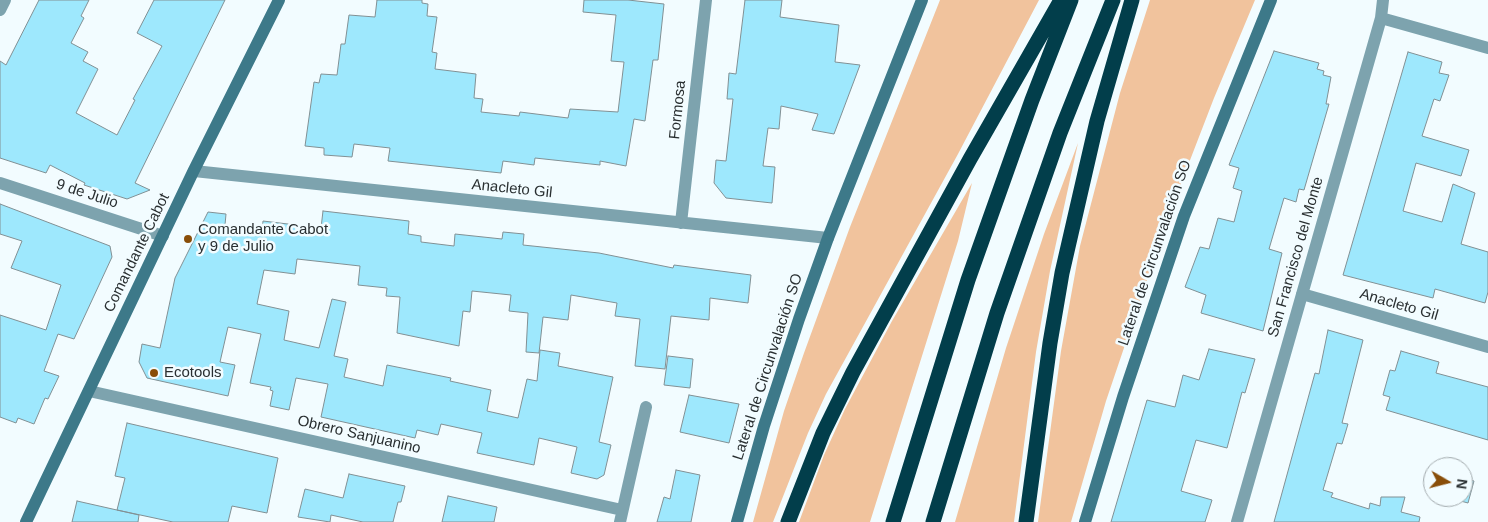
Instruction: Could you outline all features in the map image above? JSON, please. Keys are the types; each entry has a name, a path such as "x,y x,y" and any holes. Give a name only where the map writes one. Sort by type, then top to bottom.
{"highway":[{"path":"788,522 823,433 853,372 966,166 1061,0"},
{"path":"893,522 968,280 1029,109 1071,0"},
{"path":"933,522 998,313 1060,133 1113,0"},
{"path":"1026,522 1050,343 1062,273 1097,121 1132,0"}],"street":[{"path":"0,10 5,0"},
{"name":"Comandante Cabot","path":"26,522 194,171 280,0"},
{"name":"Formosa","path":"681,223 706,0"},
{"name":"Lateral de Circunvalación SO","path":"737,522 778,378 828,238 922,0"},
{"name":"Lateral de Circunvalación SO","path":"1085,522 1120,406 1184,216 1271,0"},
{"name":"San Francisco del Monte","path":"1237,522 1381,18 1384,0"},
{"path":"1381,18 1488,48"},
{"name":"Anacleto Gil","path":"194,171 828,238"},
{"name":"9 de Julio","path":"0,182 163,236"},
{"name":"Anacleto Gil","path":"1302,294 1488,347"},
{"name":"Obrero Sanjuanino","path":"89,391 621,516"},
{"path":"621,516 646,408"}],"shaded area":[{"path":"940,0 1039,0 958,154 826,394 808,433 773,522 753,522 784,411 804,353 850,227"},
{"path":"1150,0 1255,0 1214,98 1170,212 1106,401 1071,522 1038,522 1061,351 1080,246 1120,93"},
{"path":"1078,143 1050,271 1036,352 1014,522 955,522 1006,348 1044,234"},
{"path":"972,183 958,241 870,522 799,522 824,455 845,409 892,321"}],"building":[{"path":"39,0 89,0 81,16 84,18 71,43 88,52 83,61 98,69 76,113 117,135 135,100 133,99 162,46 137,33 154,0 225,0 135,183 150,190 127,199 84,185 85,183 50,165 46,173 0,158 0,61 6,65"},
{"path":"377,0 422,0 422,3 428,4 427,16 437,17 432,52 437,53 435,69 476,74 474,98 483,99 481,112 519,116 520,112 568,118 570,109 618,112 624,62 611,61 616,15 583,12 584,0 628,0 664,4 658,60 653,60 645,121 634,119 626,166 600,161 600,165 535,158 534,165 503,161 501,173 388,161 390,148 354,144 352,157 324,155 324,148 305,146 314,82 319,83 321,74 337,75 341,44 345,44 349,15 375,17"},
{"path":"745,0 782,0 780,17 839,25 835,62 860,65 834,134 812,130 818,114 781,106 779,129 768,128 763,166 775,167 772,203 726,198 714,183 716,160 726,161 733,99 727,99 729,73 736,74"},
{"path":"1274,51 1319,63 1317,69 1324,71 1323,75 1331,77 1326,104 1329,104 1304,190 1299,189 1296,202 1284,198 1269,249 1282,253 1263,331 1201,313 1206,295 1185,287 1200,247 1209,249 1218,218 1234,222 1242,191 1233,188 1239,168 1229,165"},
{"path":"1408,52 1442,62 1439,73 1449,75 1440,101 1434,99 1422,136 1469,150 1461,176 1416,163 1403,211 1442,222 1453,184 1475,193 1461,244 1488,252 1488,292 1485,303 1435,289 1433,298 1343,275"},
{"path":"0,204 110,246 112,257 74,339 58,334 44,371 59,376 48,399 45,398 34,424 18,418 16,423 0,417 0,315 46,330 61,285 11,268 22,241 0,234"},
{"path":"323,211 409,221 408,234 421,236 421,242 454,246 455,234 502,239 503,232 524,234 523,245 599,253 673,268 674,265 751,275 748,303 710,298 709,320 671,316 665,369 635,366 640,319 615,316 617,303 571,295 568,320 543,317 539,353 526,352 528,313 509,311 511,295 472,291 470,312 463,311 459,346 397,333 400,297 386,296 387,288 358,285 360,266 297,259 295,274 264,270 257,304 289,311 284,340 319,348 332,299 346,302 334,356 348,359 344,377 383,386 387,365 451,378 450,381 491,390 487,411 518,418 527,379 537,381 540,350 560,353 558,366 613,377 599,442 611,445 604,475 597,479 571,473 577,447 539,438 534,465 477,453 482,433 441,424 438,435 417,430 415,438 321,417 328,384 296,378 289,410 270,406 273,391 270,390 271,387 250,383 261,334 228,327 220,362 235,365 228,396 147,378 139,362 142,344 160,348 175,278 208,212 226,214 225,225 262,232 263,221 321,228"},
{"path":"1328,330 1363,340 1342,423 1348,424 1342,444 1337,443 1323,490 1333,493 1331,497 1369,509 1370,503 1380,506 1381,497 1405,497 1401,512 1420,517 1419,522 1274,522 1315,373 1319,374"},
{"path":"1209,349 1255,359 1245,393 1242,392 1227,448 1196,440 1181,491 1212,500 1205,522 1111,522 1147,400 1175,407 1183,375 1199,380"},
{"path":"1401,351 1439,362 1436,373 1488,387 1488,440 1386,410 1390,397 1383,395 1390,370 1395,371"},
{"path":"668,356 693,359 690,388 664,385"},
{"path":"689,395 739,404 729,443 680,432"},
{"path":"127,423 278,458 267,513 232,506 228,522 173,522 117,510 125,478 115,476"},
{"path":"676,470 700,475 691,522 657,522 664,497 670,499"},
{"path":"349,474 405,486 401,502 398,502 393,522 363,522 331,515 330,522 298,517 305,489 343,498"},
{"path":"448,496 497,507 494,522 442,522"},
{"path":"77,501 139,515 138,522 72,522"}],"place":[{"name":"Comandante Cabot y 9 de Julio","path":"188,239"},
{"name":"Ecotools","path":"154,373"}]}
